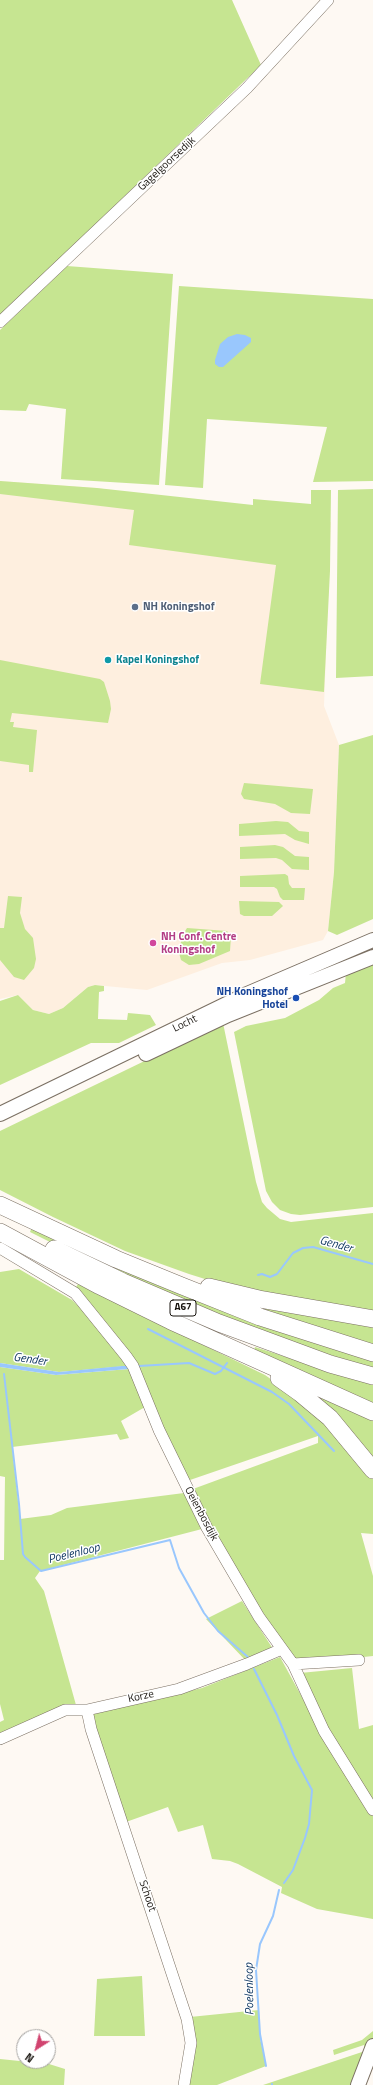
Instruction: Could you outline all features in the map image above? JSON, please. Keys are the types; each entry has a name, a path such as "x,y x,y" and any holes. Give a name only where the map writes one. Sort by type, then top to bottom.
{"highway":[{"name":"A67","path":"0,1205 116,1259 260,1317 373,1353"},
{"name":"A67","path":"0,1222 116,1279 188,1310 284,1348 373,1376"},
{"name":"A67","path":"0,1232 100,1286 215,1341 373,1412"},
{"name":"A67","path":"116,1259 235,1294 373,1319"},
{"name":"A67","path":"215,1341 286,1382 315,1404 344,1434 373,1470"}],"main road":[{"name":"Locht","path":"0,1114 247,994 373,940"},
{"name":"Locht","path":"0,1124 228,1015 373,957"},
{"path":"358,2085 373,2046"},
{"path":"363,2085 373,2067"}],"street":[{"name":"Gagelgoorsedijk","path":"0,322 247,88 328,0"},
{"name":"Oeienbosdijk","path":"0,1248 75,1293 133,1366 159,1430 207,1528 259,1617 292,1664 324,1732 373,1810"},
{"name":"Korze","path":"0,1739 65,1710 87,1710 194,1684 282,1649"},
{"path":"292,1664 360,1660"},
{"name":"Schoot","path":"87,1710 91,1729 187,2019 191,2044 184,2085"}],"shaded area":[{"path":"0,481 97,488 331,522 324,706 339,745 334,872 328,931 323,940 250,960 222,963 147,990 95,985 88,987 63,1008 49,1014 33,1010 18,995 0,999"}],"green space":[{"path":"0,0 232,0 261,65 0,316"},
{"path":"67,266 173,274 159,485 61,479 66,409 29,404 26,411 0,410 0,330"},
{"path":"179,286 373,299 373,481 313,482 327,427 207,419 203,488 165,485"},
{"path":"0,481 97,488 253,505 253,499 311,504 311,490 331,490 330,571 324,692 260,684 276,565 129,545 134,510 0,494"},
{"path":"373,489 373,676 336,678 338,490"},
{"path":"0,660 100,679 104,682 110,701 111,709 108,723 12,713 10,722 14,722 13,727 37,730 33,772 29,772 29,765 0,761"},
{"path":"373,735 373,919 337,935 328,931 334,872 339,745"},
{"path":"244,783 313,789 310,814 291,813 275,804 244,799 241,794"},
{"path":"276,821 288,822 299,831 309,832 309,844 295,840 285,834 239,836 239,824"},
{"path":"275,845 283,847 295,856 309,857 309,870 292,869 282,860 276,858 240,859 240,847"},
{"path":"285,874 288,876 289,884 292,888 305,888 304,900 283,900 277,889 274,887 240,887 240,876"},
{"path":"8,896 22,897 20,913 25,929 33,938 36,959 34,968 24,980 14,977 0,960 0,928 4,928"},
{"path":"239,901 279,902 283,906 272,916 244,916 240,914"},
{"path":"187,928 227,931 231,936 230,951 199,964 189,965 181,960 179,953 182,936"},
{"path":"373,961 373,1207 300,1215 291,1214 280,1210 272,1202 266,1191 234,1032 246,1026 285,1018 319,1000 333,988 345,983 346,973"},
{"path":"95,985 104,986 104,991 99,992 98,1019 127,1020 128,1013 150,1015 156,1025 119,1043 91,1043 0,1085 0,1001 18,995 33,1010 49,1014 63,1008 88,987"},
{"path":"223,1023 256,1182 262,1202 280,1219 291,1222 373,1213 373,1312 221,1284 189,1274 125,1251 0,1190 0,1131"},
{"path":"32,1227 373,1360 373,1372 311,1353 64,1249 30,1232"},
{"path":"19,1269 72,1300 87,1314 127,1366 59,1372 0,1363 0,1272"},
{"path":"78,1284 265,1375 302,1401 320,1416 373,1478 373,1534 361,1533 373,1576 373,1656 296,1664 244,1584 193,1489 318,1443 318,1436 190,1480 187,1479 140,1376 74,1290"},
{"path":"215,1291 373,1325 373,1347 316,1329"},
{"path":"255,1347 373,1385 373,1408 253,1354"},
{"path":"0,1367 56,1375 129,1369 145,1407 121,1421 129,1438 120,1440 117,1434 12,1447 20,1519 51,1515 67,1508 184,1493 202,1529 40,1571 35,1578 44,1591 76,1705 0,1736 0,1722 4,1720 0,1704 0,1560 4,1560 5,1477 0,1476"},
{"path":"280,1372 373,1415 373,1464"},
{"path":"242,1601 273,1649 247,1662 206,1619"},
{"path":"280,1657 320,1730 373,1816 373,1919 317,1909 281,1893 282,1887 238,1864 230,1861 212,1859 203,1825 178,1832 168,1807 126,1822 92,1716 93,1714 202,1688"},
{"path":"352,1668 359,1729 373,1725 373,1803 335,1746 300,1673"},
{"path":"142,1976 145,2036 94,2036 97,1979"},
{"path":"259,2010 260,2038 266,2066 217,2085 188,2085 190,2017"},
{"path":"373,2031 373,2041 355,2085 263,2085 365,2051 364,2045 334,2055 333,2050 362,2040"},
{"path":"0,2059 16,2061 16,2069 56,2069 56,2066 65,2069 64,2085 0,2085"}],"water":[{"path":"237,334 245,335 251,338 251,342 223,367 219,367 215,364 215,360 220,344 228,337"},
{"path":"0,1363 59,1372 122,1366 127,1366 129,1369 56,1375 0,1367"}],"waterway":[{"name":"Gender","path":"258,1275 262,1274 270,1277 277,1274 293,1253 303,1248 313,1247 373,1264"},
{"path":"148,1329 272,1392 289,1404 334,1451"},
{"name":"Gender","path":"139,1366 189,1363 215,1374 221,1371 227,1363"},
{"name":"Poelenloop","path":"4,1374 19,1504 23,1554 25,1557 41,1571 170,1540 179,1568 204,1613 218,1631 249,1658"},
{"name":"Poelenloop","path":"254,1669 277,1715 294,1756 312,1790 309,1824 305,1838 293,1870 284,1883"},
{"name":"Poelenloop","path":"266,2066 260,2034 256,1970 260,1944 273,1916 279,1890"}],"place":[{"name":"NH Koningshof","path":"135,607"},
{"name":"Kapel Koningshof","path":"108,660"},
{"name":"NH Conf. Centre Koningshof","path":"153,943"},
{"name":"NH Koningshof Hotel","path":"296,998"}]}
